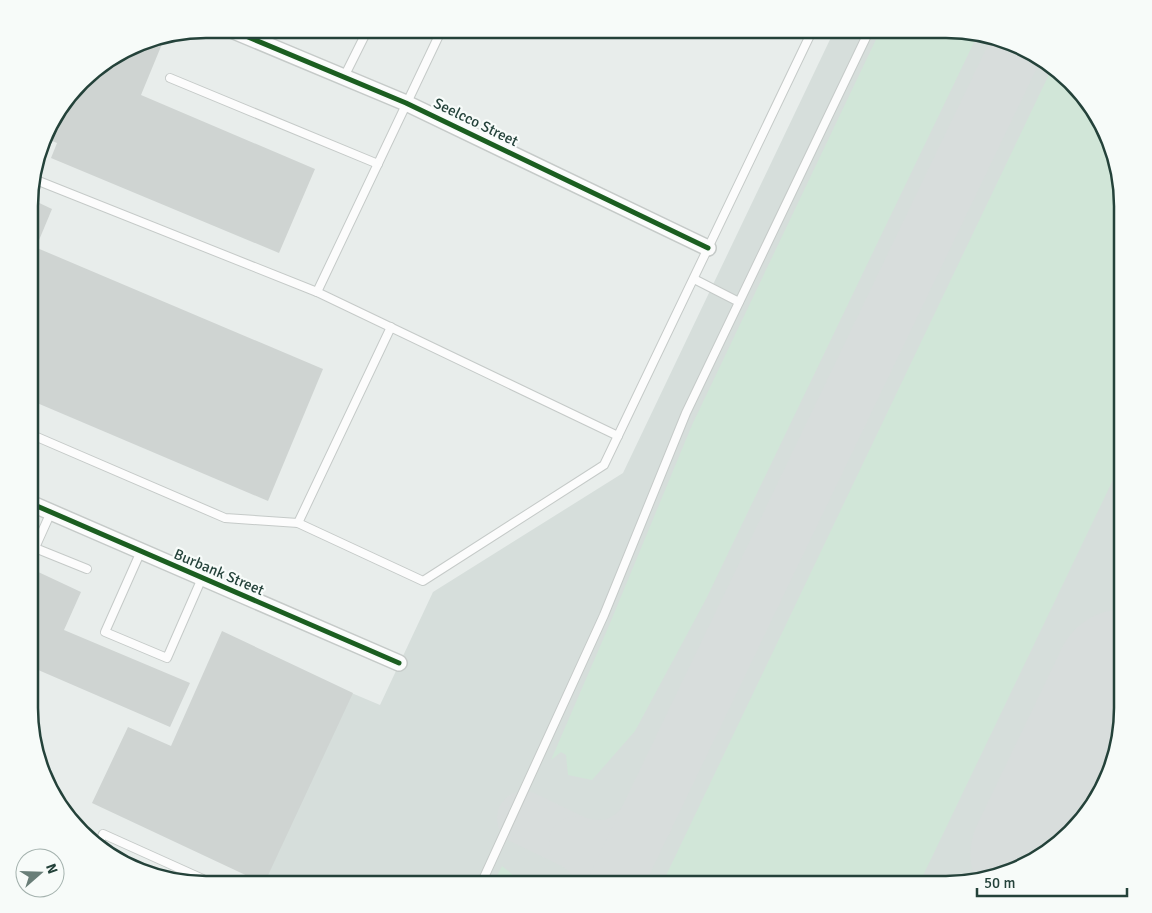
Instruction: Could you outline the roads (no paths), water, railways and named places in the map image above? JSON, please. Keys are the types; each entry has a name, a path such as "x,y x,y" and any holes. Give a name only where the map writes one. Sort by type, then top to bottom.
{"street":[{"name":"Seelcco Street","path":"251,38 406,103 708,248"},
{"name":"Burbank Street","path":"38,506 399,663"}],"lane":[{"path":"344,77 364,38"},
{"path":"318,292 438,38"},
{"path":"38,437 225,518 298,523 423,580 604,465 809,38"},
{"path":"485,875 604,615 686,413 866,38"},
{"path":"170,78 378,164"},
{"path":"39,181 318,292 618,436"},
{"path":"694,279 740,302"},
{"path":"298,523 391,327"},
{"path":"38,541 51,512"},
{"path":"38,549 87,569"},
{"path":"140,551 105,632 168,658 202,578"},
{"path":"101,839 104,834 194,875"}]}
